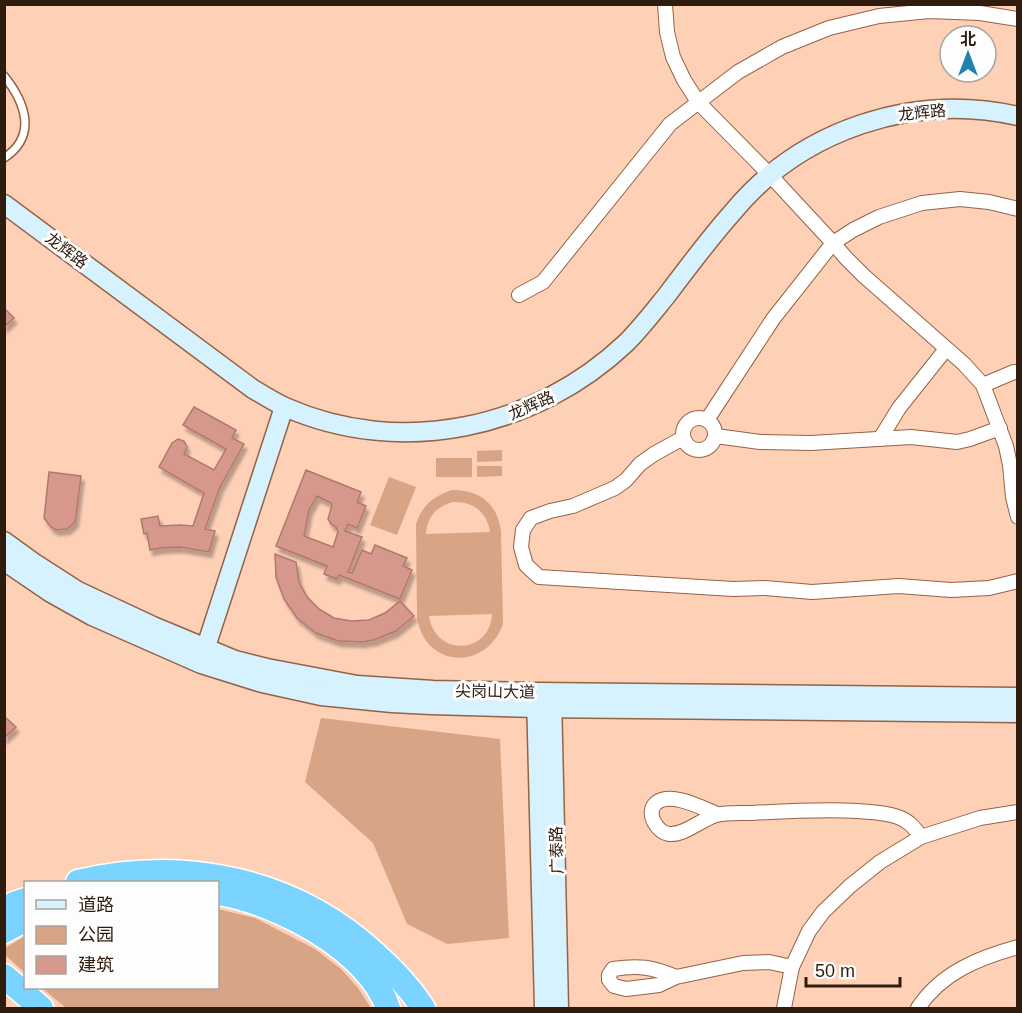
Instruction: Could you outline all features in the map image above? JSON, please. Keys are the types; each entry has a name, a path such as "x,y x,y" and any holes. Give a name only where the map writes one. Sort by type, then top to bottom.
{"highway":[{"path":"83,881 135,873 179,872 224,877 260,895 293,918 324,935 352,958 371,978 388,1008"},
{"path":"219,894 260,895 298,902 323,915 357,938 390,968 423,1008"},
{"path":"4,910 24,901"},
{"path":"4,931 24,920"},
{"path":"4,976 41,1008"}],"main road":[{"name":"龙辉路","path":"4,204 253,390 284,407 355,428 392,432 429,431 466,427 502,418 569,387 599,366 627,342 733,211 758,184 787,161 819,142 853,127 888,116 925,110 962,108 1017,116"},
{"path":"203,656 284,407"},
{"name":"尖岗山大道","path":"4,541 78,591 153,627 203,656"},
{"name":"尖岗山大道","path":"4,561 51,593 92,616 203,656 262,683 321,696 431,705 544,700 1017,697"},
{"name":"尖岗山大道","path":"544,700 1017,713"},
{"name":"广泰路","path":"544,700 544,1008"},
{"name":"广泰路","path":"544,700 559,1008"}],"street":[{"path":"665,4 667,32 673,57 698,102 864,276 964,364 983,385 1000,428 1010,465 1017,517"},
{"path":"519,295 543,282 670,124 738,72 782,47 830,28 879,16 929,11 980,13 1017,19"},
{"path":"707,420 773,319 833,243 879,217 922,203 969,200 1017,209"},
{"path":"880,439 899,408 946,349"},
{"path":"983,385 1017,372"},
{"path":"702,417 712,424 716,436 711,446 705,450 691,449 683,438 683,430 687,422 702,417"},
{"path":"716,436 760,442 791,443 911,437 957,442 1000,428"},
{"path":"683,438 640,464 626,480 615,488 573,506 531,518 523,530 521,547 526,565 539,577 812,592 899,586 961,590 989,588 1017,581"},
{"path":"717,814 839,810 877,812 896,816 912,824 921,837"},
{"path":"784,1008 792,967 808,931 823,912 850,886 880,862 921,837 980,818 1017,812"},
{"path":"918,1008 939,983 956,971 987,956 1017,947"},
{"path":"676,977 743,963 769,962 792,967"}],"lane":[{"path":"4,76 16,92 26,125 20,144 4,158"}],"green space":[{"path":"502,450 502,461 477,462 477,451"},
{"path":"436,458 472,458 472,477 436,477"},
{"path":"477,466 502,466 502,476 477,477"},
{"path":"389,477 416,487 397,535 370,525"},
{"path":"452,490 471,492 485,500 496,513 501,531 503,624 495,640 483,650 470,656 456,658 443,654 431,646 422,634 417,617 416,524 425,507 445,492","holes":["453,502 467,503 478,509 486,519 490,532 426,534 428,522 434,513 442,506","492,614 489,628 482,637 462,646 441,639 433,629 429,616"]},
{"path":"321,718 500,739 509,938 447,944 407,924 373,843 305,782"},
{"path":"219,909 255,918 315,949 341,969 358,988 371,1008 66,1008 43,989 219,989"},
{"path":"24,937 24,972 4,954 5,948"}],"building":[{"path":"4,308 14,318 4,327"},
{"path":"194,407 236,430 232,438 244,444 220,487 205,529 215,531 209,552 180,547 150,550 147,533 144,534 141,519 158,516 160,526 193,526 204,493 159,467 172,443 178,439 184,441 187,447 184,454 214,470 226,449 183,425"},
{"path":"306,470 361,492 357,502 366,506 357,528 348,524 345,531 362,537 348,572 352,573 362,550 371,554 375,545 407,558 403,566 412,570 400,599 339,575 337,579 324,574 327,566 276,546","holes":["317,496 331,503 328,519 338,532 333,547 304,536 309,510"]},
{"path":"49,472 81,476 75,522 67,529 56,530 44,518"},
{"path":"275,554 296,562 299,582 307,597 319,609 334,618 351,621 369,620 385,613 400,601 414,616 396,631 374,640 338,641 316,633 297,618 284,599 276,577"},
{"path":"4,716 16,727 4,738"}]}
